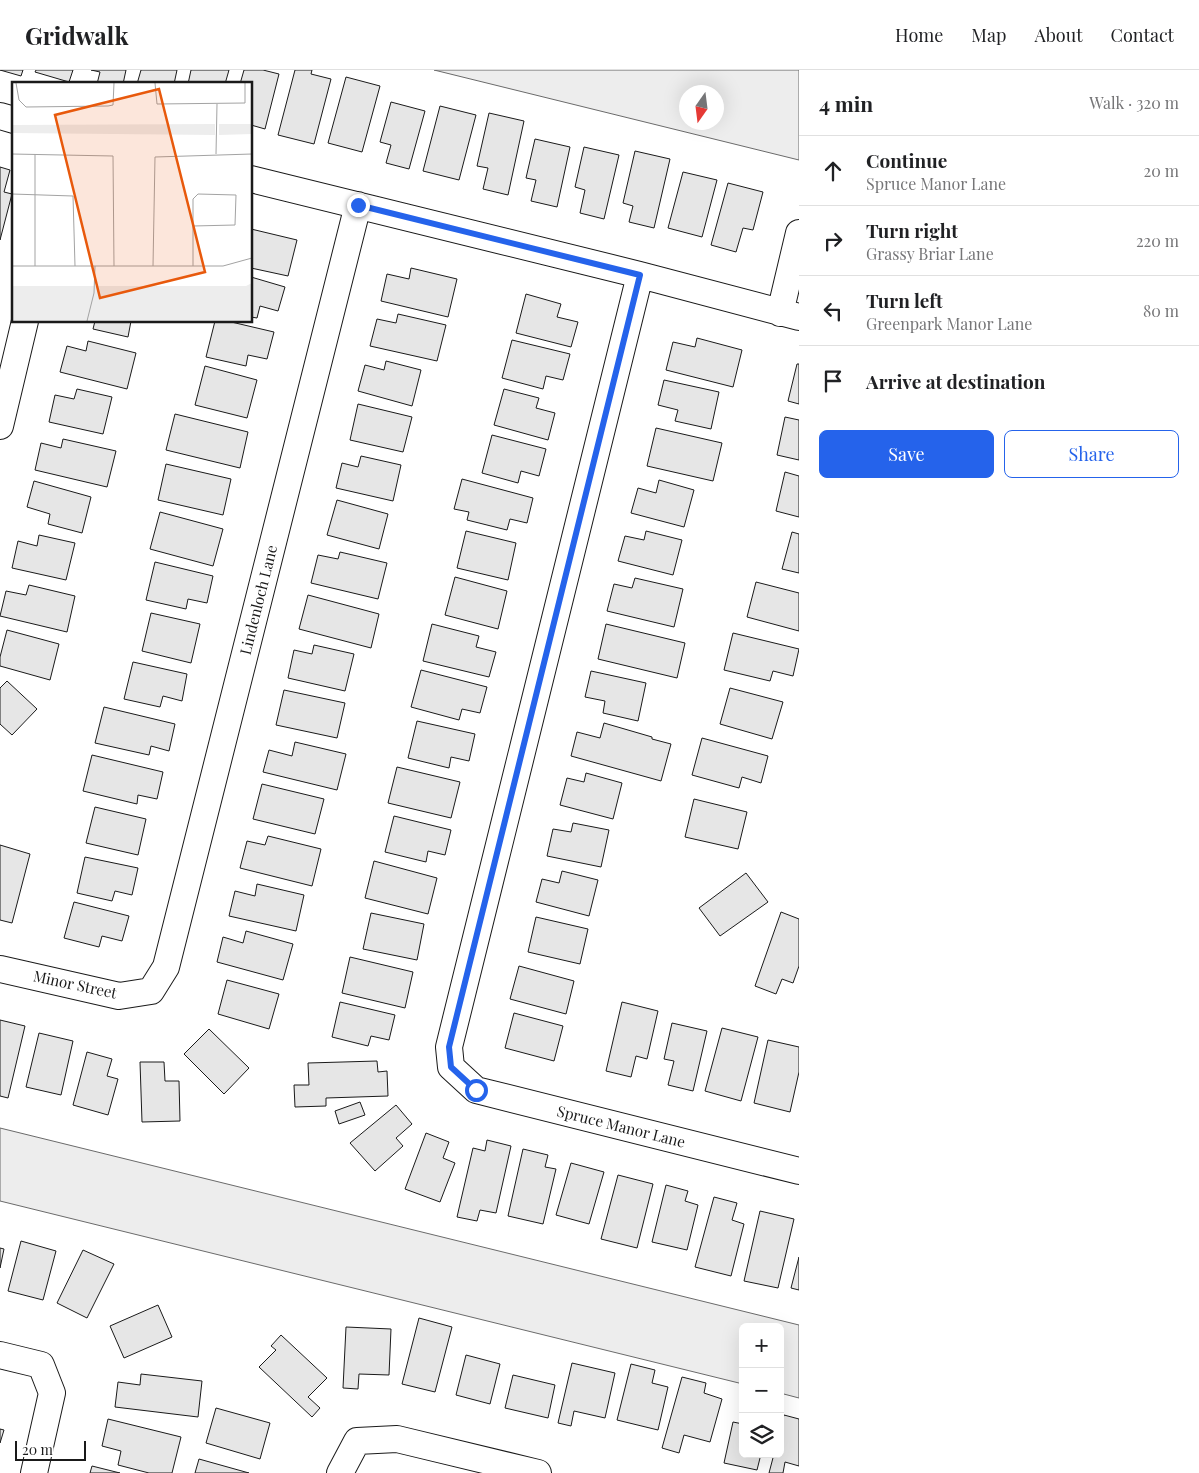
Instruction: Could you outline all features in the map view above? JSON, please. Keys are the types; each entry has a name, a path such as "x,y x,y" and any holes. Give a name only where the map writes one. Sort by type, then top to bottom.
{"street":[{"path":"252,179 640,275 789,315 799,232"},
{"name":"Lindenloch Lane","path":"151,990 166,967 358,205"},
{"name":"Spruce Manor Lane","path":"640,275 449,1047 451,1067 476,1090 799,1171"},
{"path":"0,423 25,322"},
{"name":"Minor Street","path":"0,969 119,996 151,990"},
{"path":"0,1355 41,1365 52,1392 34,1473"},
{"path":"340,1473 357,1441 397,1439 538,1473"}],"shaded area":[{"path":"434,70 799,70 799,160"},
{"path":"0,1128 799,1325 799,1398 784,1394 784,1323 739,1323 739,1383 0,1201"}],"building":[{"path":"0,70 23,70 21,76"},
{"path":"36,70 73,70 69,82 35,72"},
{"path":"91,70 126,70 123,82 98,82 100,72"},
{"path":"141,70 177,70 174,82 138,82"},
{"path":"191,70 229,70 226,82 188,82"},
{"path":"244,70 263,70 279,74 265,129 252,125 252,82 241,82"},
{"path":"295,70 312,70 311,74 331,79 314,144 278,135"},
{"path":"346,77 380,86 362,152 328,143"},
{"path":"391,102 425,111 409,169 386,163 391,145 380,142"},
{"path":"440,106 476,115 459,180 423,171"},
{"path":"489,113 524,121 508,195 483,189 488,168 477,166"},
{"path":"535,139 570,147 557,207 531,201 536,180 526,178"},
{"path":"584,147 619,155 604,219 580,213 585,190 575,187"},
{"path":"635,151 670,159 654,228 629,222 633,206 623,203"},
{"path":"0,167 10,170 4,192 12,194 0,240"},
{"path":"683,172 717,180 702,237 668,228"},
{"path":"728,183 763,192 753,230 743,228 736,252 711,245"},
{"path":"252,229 297,240 288,276 252,268"},
{"path":"411,268 457,279 448,317 381,301 387,274 409,279"},
{"path":"252,277 285,287 278,311 260,306 257,318 252,317"},
{"path":"526,294 561,304 557,317 578,322 571,347 516,333"},
{"path":"398,314 446,325 437,361 370,346 377,319 396,323"},
{"path":"95,322 131,322 128,337 93,329"},
{"path":"215,322 231,322 274,332 267,359 248,355 246,366 206,357"},
{"path":"697,338 742,350 733,387 666,370 673,342 695,347"},
{"path":"512,340 570,354 563,380 546,376 543,389 502,378"},
{"path":"88,341 136,353 127,389 60,372 67,346 86,351"},
{"path":"386,361 421,370 412,406 358,391 365,365 384,370"},
{"path":"797,364 799,364 799,404 788,401"},
{"path":"205,366 257,380 247,418 195,405"},
{"path":"664,380 719,392 711,429 675,421 678,410 658,405"},
{"path":"77,389 112,397 103,434 49,422 55,395 74,399"},
{"path":"504,389 539,398 536,408 555,413 548,440 494,425"},
{"path":"358,404 412,417 403,452 350,440"},
{"path":"175,414 248,432 240,468 166,450"},
{"path":"785,417 799,420 799,460 777,455"},
{"path":"656,428 722,443 713,481 647,466"},
{"path":"492,435 546,449 539,476 521,471 518,483 482,473"},
{"path":"63,439 116,451 107,487 35,470 41,443 61,448"},
{"path":"361,456 401,465 393,501 336,488 342,463 358,467"},
{"path":"166,464 231,479 223,515 158,500"},
{"path":"785,472 799,476 799,517 776,511"},
{"path":"462,479 533,498 527,523 510,519 507,530 467,520 469,512 454,509"},
{"path":"659,480 694,490 684,527 631,513 638,488 656,493"},
{"path":"34,481 91,497 82,533 48,524 50,514 27,507"},
{"path":"337,500 388,514 379,549 327,535"},
{"path":"160,512 223,529 213,566 150,549"},
{"path":"466,531 516,543 508,580 457,568"},
{"path":"646,531 682,540 673,575 618,561 625,536 644,540"},
{"path":"792,532 799,534 799,573 782,569"},
{"path":"39,535 75,543 66,580 12,568 18,541 37,546"},
{"path":"340,552 387,563 378,599 311,583 318,555 338,559"},
{"path":"155,562 213,576 207,603 188,599 186,609 146,600"},
{"path":"455,577 507,591 498,629 445,615"},
{"path":"635,578 683,589 674,627 607,611 614,584 632,588"},
{"path":"756,582 799,593 799,631 747,617"},
{"path":"29,585 75,596 67,632 0,616 6,591 26,595"},
{"path":"308,595 379,614 371,648 299,629"},
{"path":"151,613 200,624 191,663 142,651"},
{"path":"432,624 479,636 476,647 496,652 489,677 423,661"},
{"path":"606,624 685,643 677,678 598,659"},
{"path":"7,630 59,644 50,680 0,666 0,657"},
{"path":"733,633 799,649 793,676 773,671 770,681 724,670"},
{"path":"314,645 354,654 345,691 288,678 294,650 312,654"},
{"path":"133,662 187,674 182,701 163,696 160,707 124,699"},
{"path":"421,670 487,687 480,713 462,709 459,720 411,707"},
{"path":"591,671 646,683 638,721 603,713 605,701 585,697"},
{"path":"7,681 37,709 12,735 0,724 0,688"},
{"path":"730,688 783,702 772,739 720,724"},
{"path":"284,690 345,703 337,738 276,725"},
{"path":"104,707 175,724 169,751 151,746 149,755 95,743"},
{"path":"417,721 475,734 469,761 451,757 449,768 408,758"},
{"path":"604,723 671,744 661,781 571,756 577,732 600,738"},
{"path":"702,738 768,756 761,783 742,777 739,788 692,775"},
{"path":"295,742 346,754 337,790 263,772 269,750 292,756"},
{"path":"92,755 163,772 157,799 138,795 137,804 83,791"},
{"path":"397,767 460,782 451,818 388,803"},
{"path":"586,773 622,783 613,819 560,805 567,778 584,782"},
{"path":"262,784 324,799 315,834 253,819"},
{"path":"694,799 747,812 738,849 685,837"},
{"path":"95,807 146,819 138,855 86,843"},
{"path":"394,816 451,830 445,855 428,851 426,862 385,852"},
{"path":"573,823 609,830 601,867 547,856 553,829 571,832"},
{"path":"268,836 321,849 312,886 240,868 247,841 265,845"},
{"path":"0,845 30,854 12,923 0,920"},
{"path":"85,857 138,868 132,895 115,891 112,901 77,893"},
{"path":"374,861 437,878 428,914 365,898"},
{"path":"562,871 598,880 589,916 536,902 542,879 559,883"},
{"path":"746,873 768,902 720,936 699,908"},
{"path":"257,884 304,895 296,931 229,916 235,891 255,896"},
{"path":"74,902 129,916 122,941 102,936 99,947 64,938"},
{"path":"781,912 799,919 799,966 793,983 782,979 776,994 755,986"},
{"path":"371,913 424,924 417,960 363,949"},
{"path":"536,917 588,929 580,964 528,952"},
{"path":"246,931 293,944 283,980 217,962 223,937 243,943"},
{"path":"350,957 413,972 405,1008 342,993"},
{"path":"519,966 574,981 566,1014 510,999"},
{"path":"227,980 279,994 269,1029 218,1014"},
{"path":"340,1002 395,1015 389,1040 371,1036 368,1046 332,1037"},
{"path":"622,1002 658,1011 647,1059 636,1056 631,1077 606,1071"},
{"path":"514,1013 563,1026 554,1061 505,1048"},
{"path":"0,1020 25,1026 8,1098 0,1096"},
{"path":"672,1023 707,1031 693,1091 668,1085 674,1061 664,1059"},
{"path":"722,1028 758,1037 741,1101 705,1091"},
{"path":"209,1029 249,1068 224,1094 184,1054"},
{"path":"39,1033 73,1041 61,1095 26,1087"},
{"path":"768,1040 799,1047 799,1072 790,1112 754,1103"},
{"path":"87,1052 112,1059 107,1076 118,1079 108,1115 73,1105"},
{"path":"377,1061 378,1072 387,1071 388,1096 326,1098 326,1106 295,1107 294,1085 309,1085 308,1063"},
{"path":"140,1062 164,1062 165,1081 179,1081 180,1121 142,1122"},
{"path":"360,1102 365,1115 339,1124 335,1111"},
{"path":"396,1105 412,1124 396,1138 403,1146 375,1171 350,1143"},
{"path":"426,1133 449,1142 443,1158 455,1163 440,1202 405,1189"},
{"path":"487,1140 511,1146 496,1213 480,1210 477,1221 457,1217 473,1148 485,1151"},
{"path":"523,1149 548,1155 545,1167 556,1169 543,1224 508,1216"},
{"path":"571,1163 604,1172 589,1224 556,1215"},
{"path":"618,1175 653,1184 637,1248 601,1239"},
{"path":"666,1185 688,1191 685,1201 698,1205 687,1250 652,1242"},
{"path":"714,1197 737,1203 732,1220 744,1224 731,1276 695,1267"},
{"path":"760,1211 794,1219 778,1288 744,1281"},
{"path":"21,1241 56,1251 43,1300 8,1291"},
{"path":"0,1248 4,1249 0,1268"},
{"path":"83,1250 114,1264 87,1318 57,1303"},
{"path":"799,1257 799,1290 791,1288"},
{"path":"158,1305 172,1337 124,1358 110,1326"},
{"path":"419,1318 452,1327 435,1392 402,1384"},
{"path":"346,1327 391,1329 389,1375 359,1374 358,1389 343,1388"},
{"path":"281,1335 327,1378 308,1397 320,1408 312,1417 259,1367 276,1350 271,1346"},
{"path":"466,1355 500,1364 490,1404 456,1395"},
{"path":"572,1363 615,1373 605,1418 574,1411 571,1426 558,1423"},
{"path":"631,1364 655,1370 652,1383 668,1387 658,1430 617,1420"},
{"path":"141,1374 202,1381 198,1417 115,1407 118,1382 140,1385"},
{"path":"513,1375 555,1385 548,1418 505,1408"},
{"path":"682,1377 706,1383 704,1393 722,1399 710,1442 684,1435 679,1453 662,1448"},
{"path":"216,1408 270,1423 260,1459 206,1443"},
{"path":"784,1415 799,1419 799,1466 785,1462 783,1473 769,1473 773,1458 784,1458"},
{"path":"108,1419 181,1437 172,1473 149,1473 118,1465 121,1451 102,1446"},
{"path":"733,1422 739,1423 739,1458 760,1458 757,1470 724,1463"},
{"path":"0,1429 4,1430 0,1443"},
{"path":"199,1459 249,1473 195,1473"},
{"path":"92,1466 120,1473 90,1473"}],"route":[{"path":"358,205 640,275 449,1047 451,1067 476,1090"}]}
